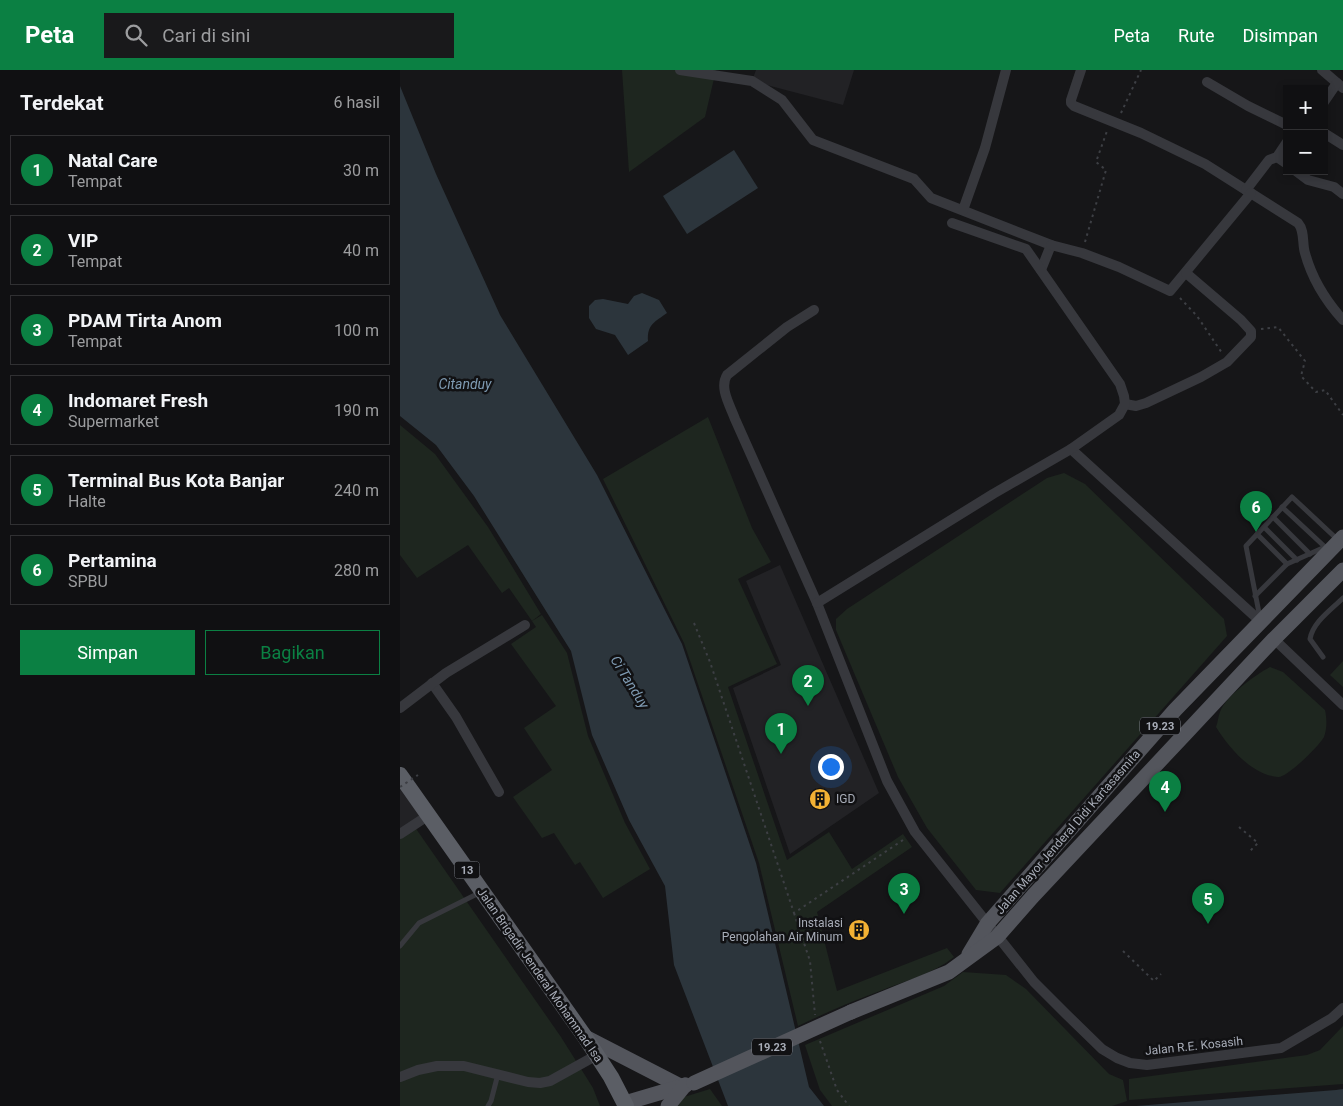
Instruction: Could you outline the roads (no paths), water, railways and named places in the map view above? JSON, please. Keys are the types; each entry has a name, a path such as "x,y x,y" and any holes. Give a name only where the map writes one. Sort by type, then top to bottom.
{"highway":[{"name":"Jalan Brigadir Jenderal Mohammad Isa","path":"400,774 585,1037 626,1105"}],"main road":[{"name":"Jalan Mayor Jenderal Didi Kartasasmita","path":"966,959 987,924 1175,710 1336,542"},
{"name":"19.23","path":"626,1105 687,1085 851,1012 940,976 998,937 1033,896 1274,639 1343,570"},
{"path":"585,1037 687,1085 668,1106"}],"street":[{"path":"680,70 752,81 782,100 813,140 914,179 930,198 1051,245 1082,253 1119,267 1168,291 1173,290 1249,192 1269,160 1277,157 1283,148"},
{"path":"963,210 985,148 1006,70"},
{"path":"1082,70 1071,104 1205,164 1301,226 1304,252 1312,275 1324,298 1343,320"},
{"path":"1322,70 1340,85 1328,98"},
{"path":"1207,82 1248,106 1283,123"},
{"path":"1328,136 1343,145"},
{"path":"1277,157 1283,161"},
{"path":"1301,175 1308,180 1334,187 1343,194"},
{"path":"817,603 993,494 1071,449 1119,415 1125,404 1120,384 1026,249 952,223"},
{"path":"1041,270 1051,245"},
{"path":"1125,404 1136,406 1146,403 1201,378 1227,362 1251,337 1251,331 1241,320 1186,273"},
{"name":"Jalan R.E. Kosasih","path":"814,310 787,327 727,375 724,381 724,388 735,419 817,603 889,784 915,832 1034,982 1092,1039 1116,1058 1130,1063 1147,1065 1282,1048 1332,1018 1343,1008"},
{"path":"1071,449 1260,621"},
{"path":"400,708 432,683 481,651 526,625"},
{"path":"1274,639 1343,705"},
{"path":"432,683 456,717 498,792"},
{"path":"400,834 429,815"},
{"path":"400,1077 418,1070 437,1066 464,1066 528,1082 540,1083 550,1081 596,1055"}],"lane":[{"path":"1260,621 1246,546 1292,496 1336,542"},
{"path":"1282,507 1336,542"},
{"path":"1273,517 1310,554"},
{"path":"1264,527 1296,560"},
{"path":"1257,534 1287,564"},
{"path":"1255,596 1287,564 1336,542"},
{"path":"1323,657 1310,639 1311,634 1315,625 1343,598"},
{"path":"400,946 419,923 482,891"},
{"path":"488,1106 498,1074"}],"water":[{"name":"Citanduy","path":"400,86 436,174 500,315 597,475 682,644 756,863 809,1087 824,1106 728,1106 674,965 665,886 629,820 592,735 571,651 474,496 436,445 400,416"},
{"path":"734,150 758,188 687,234 663,196"},
{"path":"642,293 659,300 667,313 650,327 648,341 628,355 615,335 596,329 589,318 589,306 595,300 603,299 628,304 634,296"},
{"path":"1343,1089 1343,1106 1136,1106 1336,1090"}],"place":[{"name":"Pertamina","path":"1256,532"},
{"name":"VIP","path":"808,706"},
{"name":"Natal Care","path":"781,754"},
{"name":"IGD","path":"820,799"},
{"name":"Indomaret Fresh","path":"1165,812"},
{"name":"PDAM Tirta Anom","path":"904,914"},
{"name":"Terminal Bus Kota Banjar","path":"1208,924"},
{"name":"Instalasi Pengolahan Air Minum","path":"859,930"}],"water label":[{"name":"Ci Tanduy","path":"630,682"}]}
